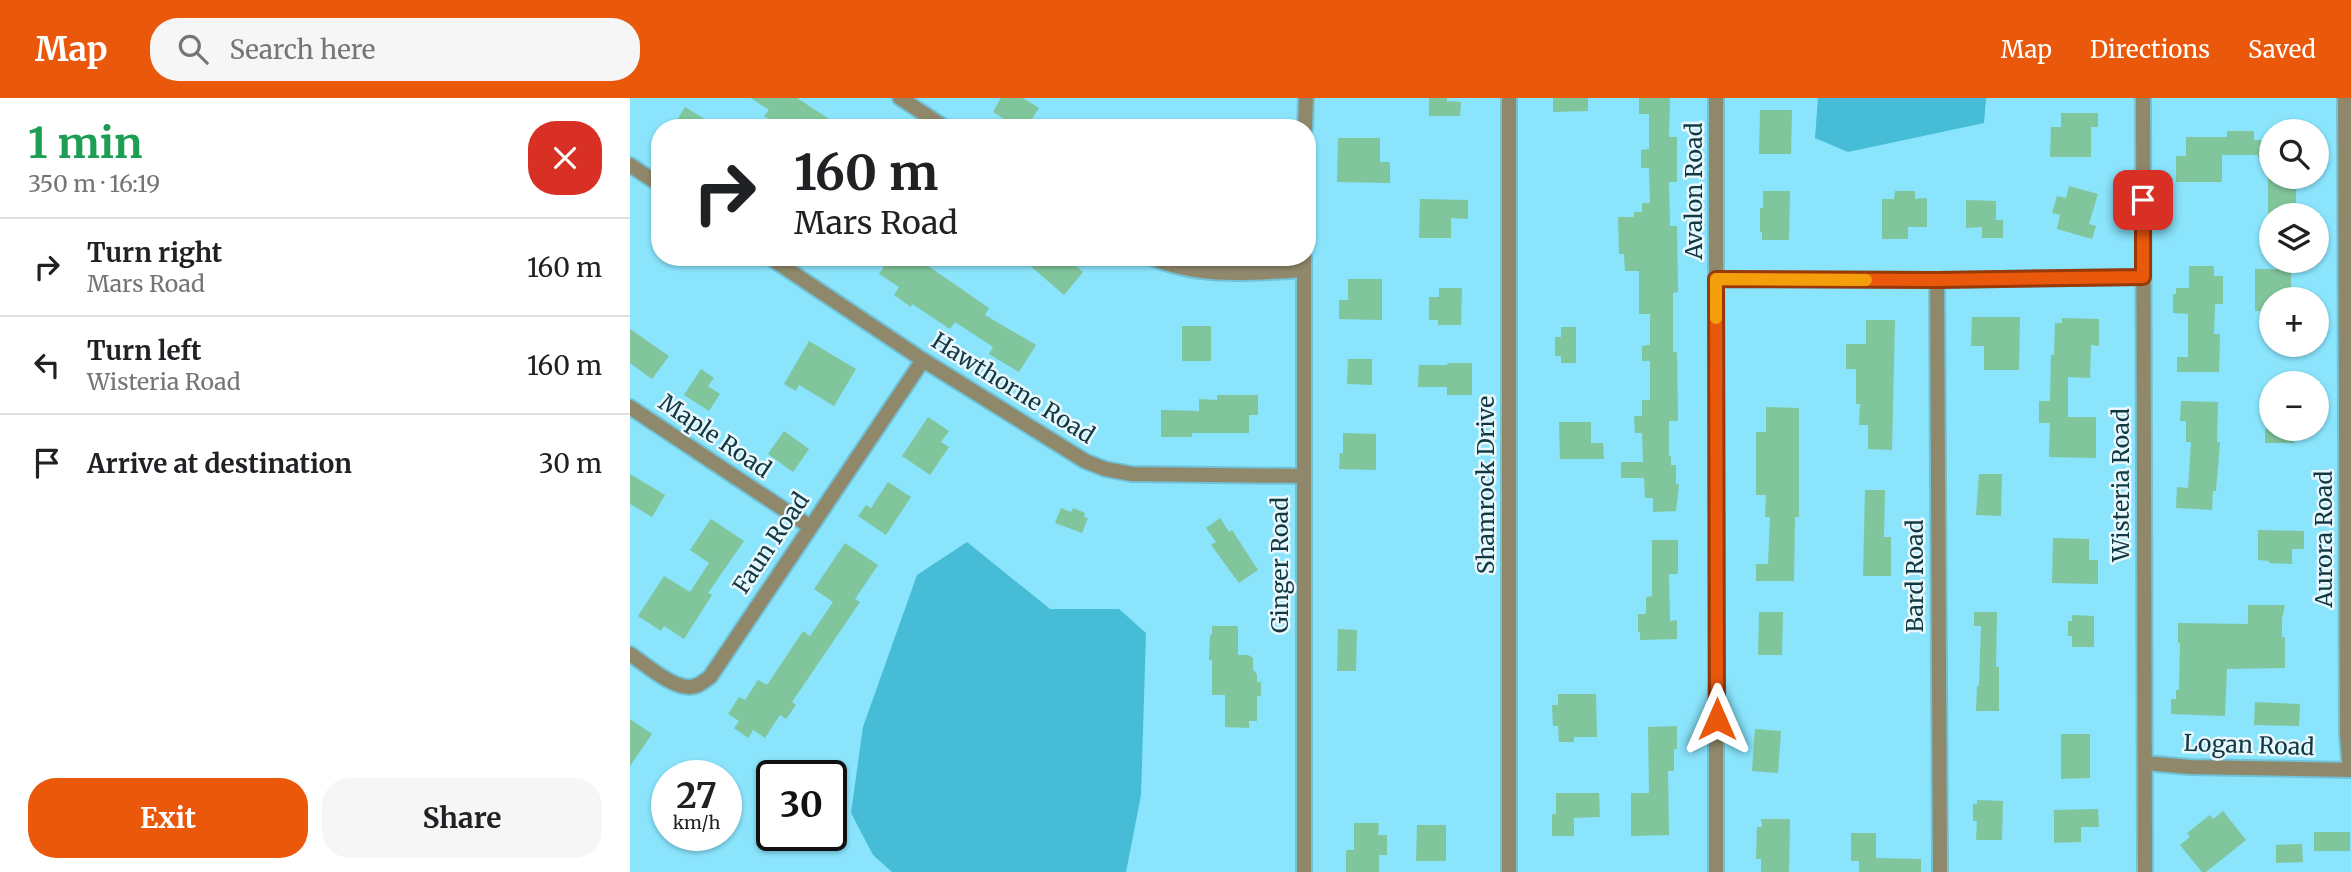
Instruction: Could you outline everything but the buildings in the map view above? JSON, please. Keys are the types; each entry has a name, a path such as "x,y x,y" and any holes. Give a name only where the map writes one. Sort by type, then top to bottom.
{"street":[{"path":"900,98 932,119"},
{"path":"1305,119 1306,98"},
{"name":"Shamrock Drive","path":"1509,98 1509,872"},
{"name":"Avalon Road","path":"1716,98 1716,872"},
{"name":"Wisteria Road","path":"2143,98 2145,872"},
{"name":"Aurora Road","path":"2344,98 2347,734 2351,770"},
{"path":"630,165 651,179"},
{"name":"Hawthorne Road","path":"782,266 923,360 1067,451 1105,468 1132,474 1303,476"},
{"path":"1174,266 1203,272 1279,266"},
{"name":"Ginger Road","path":"1304,266 1304,872"},
{"path":"1716,279 2143,277"},
{"name":"Bard Road","path":"1937,280 1940,872"},
{"name":"Faun Road","path":"630,654 677,685 699,685 710,677 923,360"},
{"name":"Maple Road","path":"630,407 809,526"},
{"name":"Logan Road","path":"2146,762 2190,767 2351,770"}],"water":[{"path":"1818,98 1986,98 1984,123 1848,152 1815,138"},
{"path":"967,542 1050,609 1119,609 1146,633 1141,795 1126,872 892,872 873,855 851,813 863,727 917,575"}],"slow traffic":[{"path":"1716,318 1716,279 1866,280"}],"route":[{"path":"1717,719 1716,279 2143,277 2143,200"}]}
